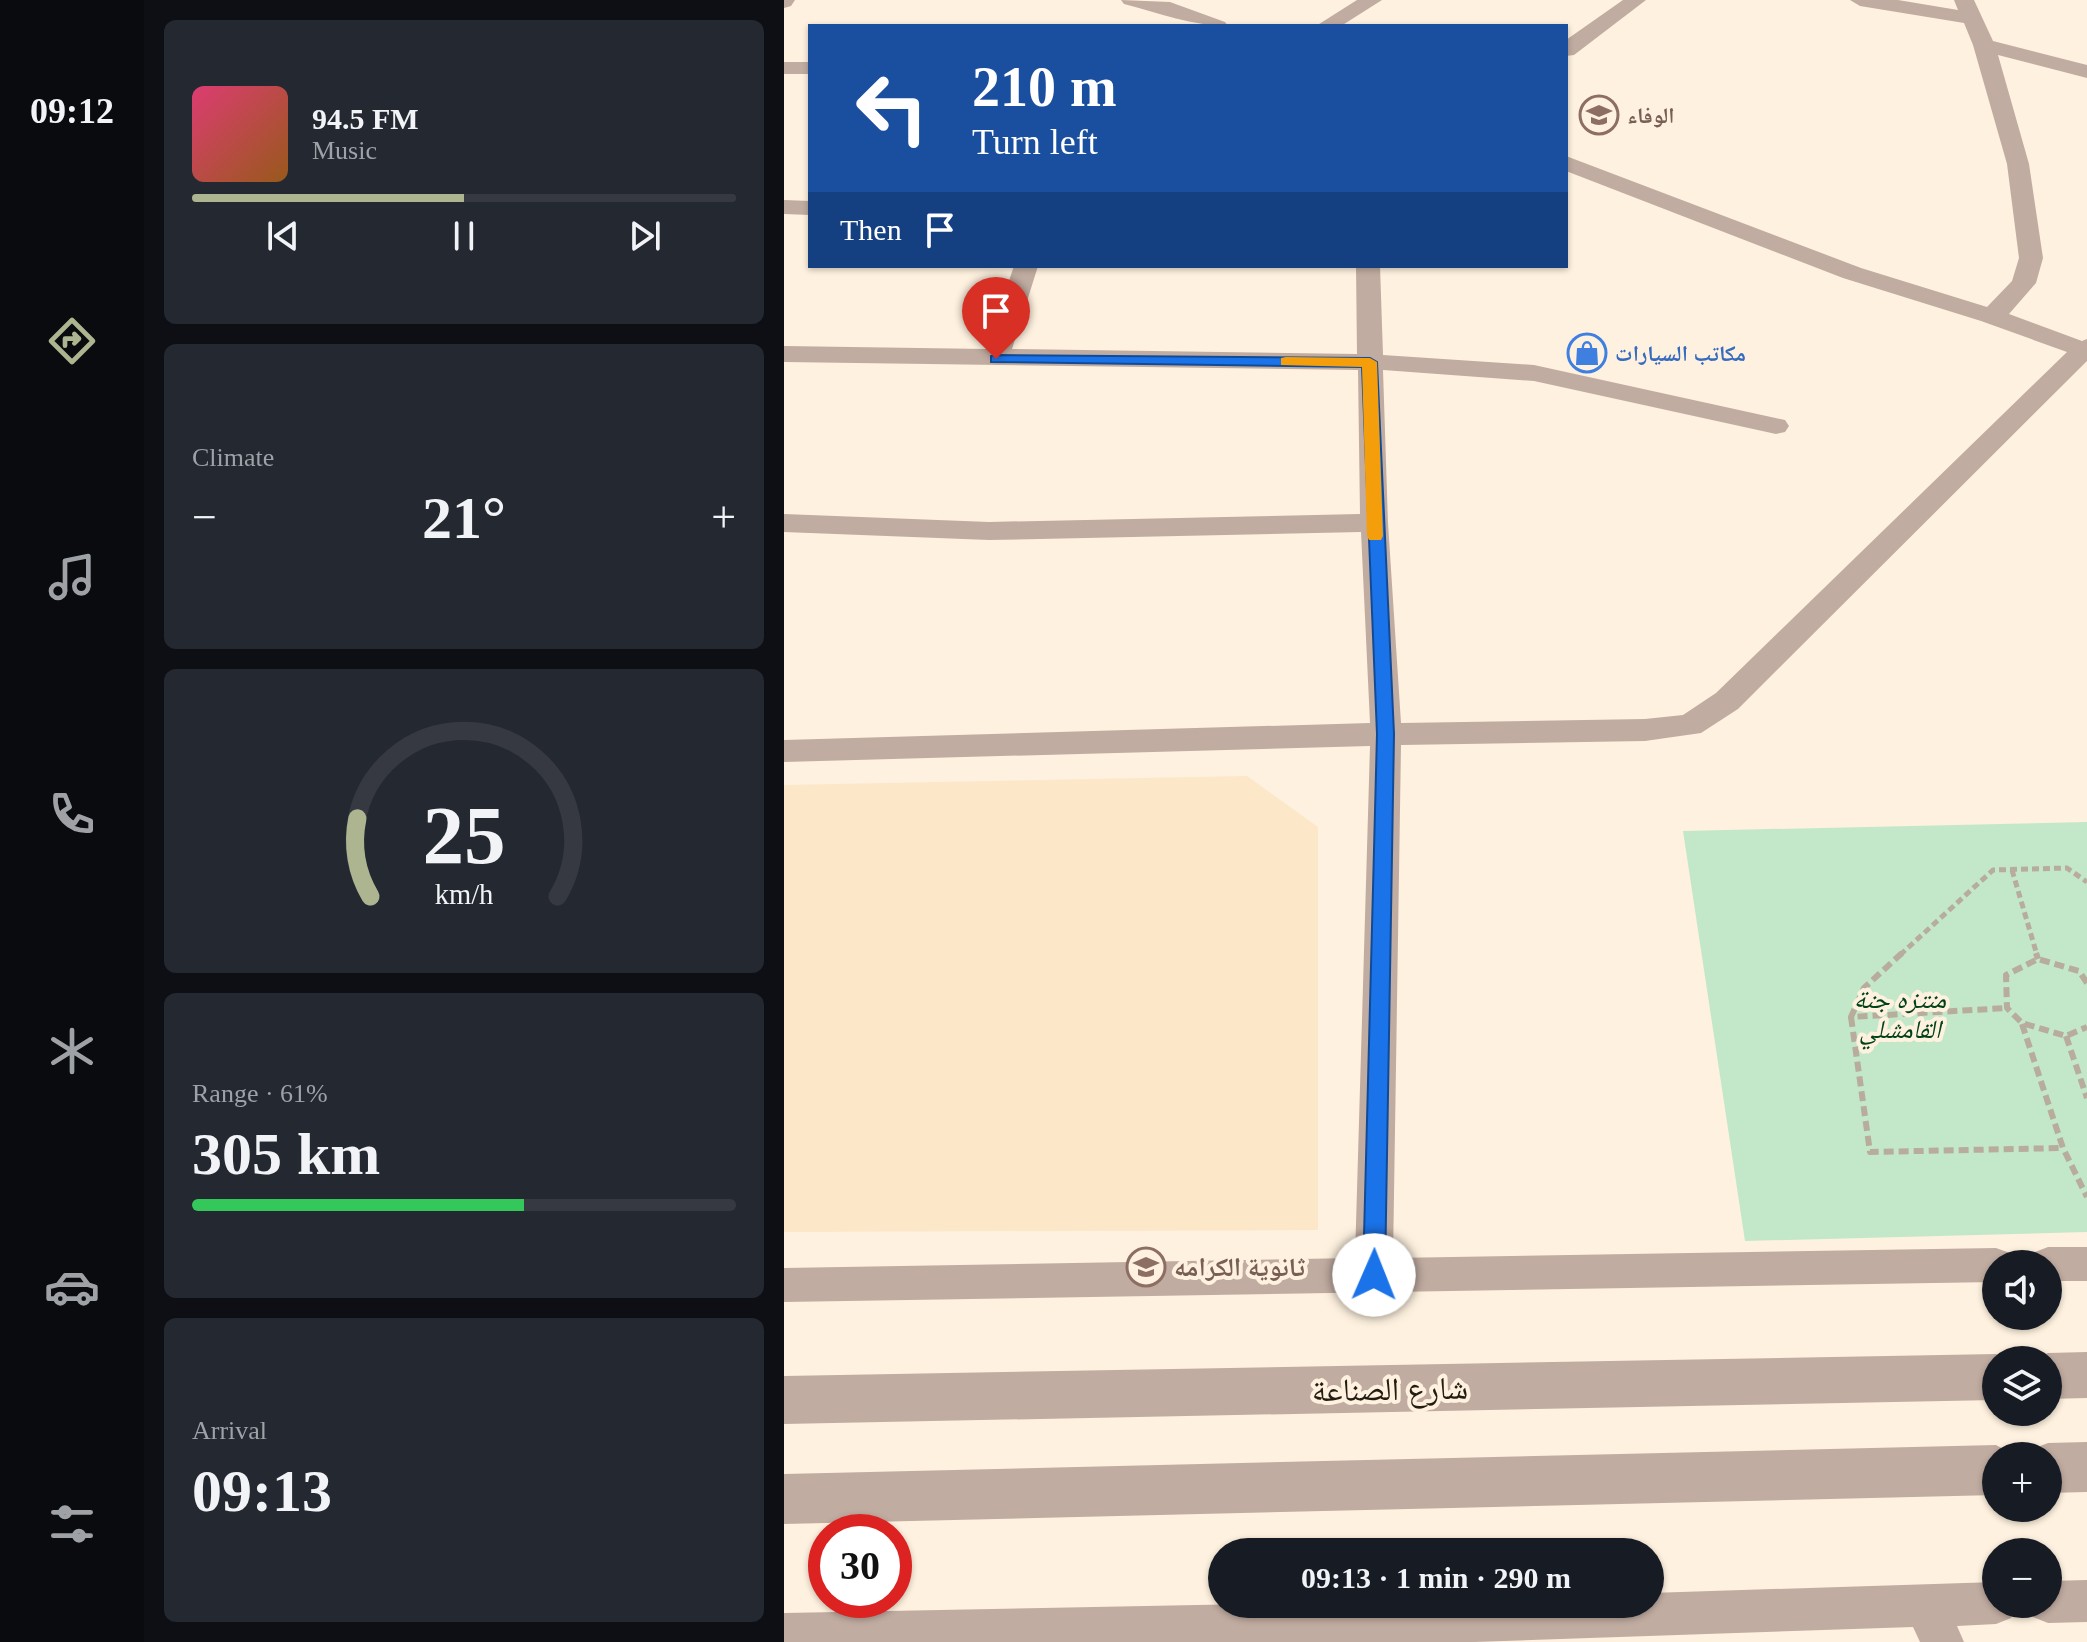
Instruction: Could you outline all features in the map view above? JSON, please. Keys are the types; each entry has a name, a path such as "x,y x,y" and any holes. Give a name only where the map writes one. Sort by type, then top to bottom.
{"street":[{"path":"1131,0 1170,8 1213,24"},
{"path":"1330,24 1372,0"},
{"path":"1568,49 1636,0"},
{"path":"1860,0 1966,9 1984,45 2018,164 2031,258 2024,283 2004,306 1990,316"},
{"path":"1984,45 2087,72"},
{"path":"784,68 808,68"},
{"path":"784,751 1645,730 1690,725 1727,701 2086,350 1852,273 1568,164"},
{"path":"784,207 808,208"},
{"path":"996,359 1025,268"},
{"path":"1368,268 1374,523 1386,734 1374,1275"},
{"path":"784,354 1370,362 1534,373 1776,426"},
{"path":"784,523 989,531 1374,523"},
{"path":"2062,1264 2087,1264"},
{"path":"784,1285 1982,1265"},
{"path":"2062,1376 2087,1375"},
{"name":"شارع الصناعة","path":"784,1400 1982,1377"},
{"path":"2062,1468 2087,1467"},
{"path":"784,1499 1982,1470"},
{"path":"2062,1602 2087,1601"},
{"path":"784,1635 1430,1632 1934,1624 1982,1608"}],"path":[{"path":"2063,1148 1870,1152 1851,1017 1864,988 1993,870 2067,868 2087,882"},
{"path":"2012,870 2038,959"},
{"path":"2087,983 2079,971 2038,959 2006,975 2007,1008 2022,1023 2063,1148 2087,1197"},
{"path":"1851,1017 2007,1008"},
{"path":"2022,1023 2066,1036 2087,1027"},
{"path":"2066,1036 2087,1098"}],"shaded area":[{"path":"1247,776 1318,827 1318,1230 784,1232 784,785"}],"green space":[{"name":"منتزه جنة القامشلي","path":"2087,822 2087,1232 1745,1241 1683,831"}],"slow traffic":[{"path":"1286,361 1370,362 1375,536"}],"place":[{"name":"الوفاء","path":"1599,115"},
{"name":"مكاتب السيارات","path":"1587,353"},
{"name":"ثانوية الكرامه","path":"1146,1267"}],"route":[{"path":"996,359 1370,362 1374,523 1386,734 1374,1275"}]}
